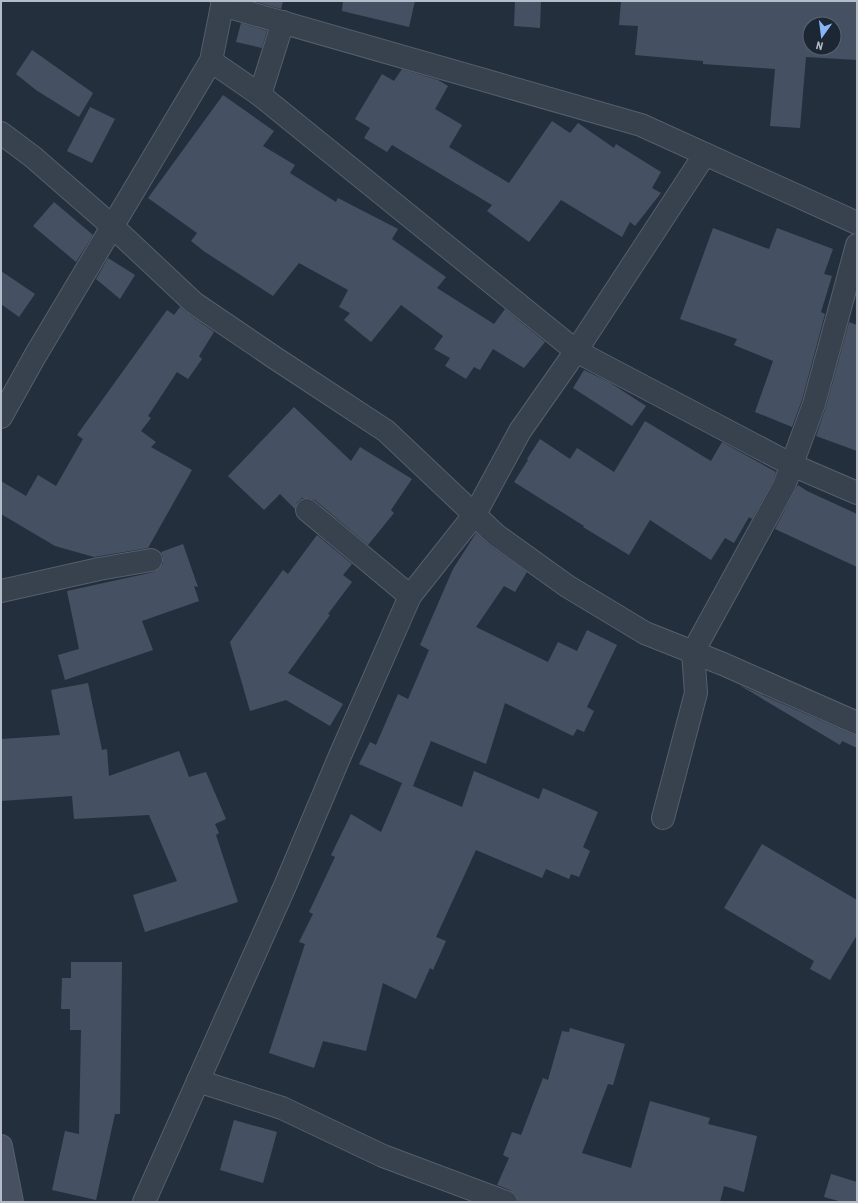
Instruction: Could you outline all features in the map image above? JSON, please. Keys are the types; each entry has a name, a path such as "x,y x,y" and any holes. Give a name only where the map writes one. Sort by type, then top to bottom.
{"main road":[{"path":"1,1146 12,1202"}],"street":[{"path":"1,417 35,356 211,61 223,3 283,22 641,124 857,223"},
{"path":"260,95 283,22"},
{"path":"211,61 260,95 576,351 792,464 857,493"},
{"path":"1,133 33,156 112,226 194,303 386,431 496,535 567,586 645,633 789,692 857,723"},
{"path":"144,1202 285,886 410,596 474,514 520,431 576,351 705,154"},
{"path":"663,818 696,693 693,652 784,486 814,404 857,245"},
{"path":"307,510 410,596"},
{"path":"1,591 98,569 151,560"},
{"path":"198,1081 282,1108 383,1156 506,1202"}],"building":[{"path":"253,1 283,1 281,9"},
{"path":"343,1 415,1 409,27 342,11"},
{"path":"515,1 541,1 540,28 514,26"},
{"path":"621,1 857,1 857,60 806,57 800,128 770,126 775,69 703,64 703,61 635,55 638,26 619,25"},
{"path":"241,23 267,31 262,48 236,42"},
{"path":"32,50 93,93 79,117 36,90 16,74"},
{"path":"402,69 438,80 448,86 435,109 462,125 449,147 509,183 552,121 570,133 578,123 614,148 616,144 661,172 652,188 661,193 635,226 630,222 622,237 561,200 529,242 487,211 492,205 392,145 387,152 364,138 370,128 355,119 382,74 394,81"},
{"path":"223,95 274,131 263,146 295,165 290,173 336,202 338,198 398,229 392,239 446,277 437,288 494,324 505,309 545,342 524,368 493,349 480,370 474,367 466,379 445,366 450,358 434,349 443,336 401,305 371,342 344,320 350,313 339,307 348,290 299,263 273,296 205,252 191,241 197,233 148,198"},
{"path":"90,107 115,119 92,163 67,151"},
{"path":"54,202 93,235 76,262 33,226"},
{"path":"713,228 769,249 777,228 833,249 824,274 832,276 821,312 825,314 802,400 792,427 755,412 773,361 734,345 737,339 680,319"},
{"path":"108,258 135,275 120,299 96,279"},
{"path":"1,271 35,294 19,317 1,304"},
{"path":"180,307 214,332 199,356 202,359 188,379 177,372 148,416 151,418 141,431 156,442 151,447 192,470 148,548 94,557 55,546 1,514 1,481 26,496 38,475 56,486 83,439 77,435 167,310 174,315"},
{"path":"849,322 857,325 857,451 816,436 826,407"},
{"path":"584,370 609,382 646,406 632,426 573,388"},
{"path":"294,407 351,461 360,447 412,479 391,510 394,513 368,545 315,500 302,498 297,502 295,509 280,494 264,510 228,476"},
{"path":"645,421 711,461 722,442 776,472 773,481 752,519 749,517 734,543 725,538 711,560 650,520 629,555 514,482 540,439 570,459 577,448 614,472"},
{"path":"798,485 807,491 857,514 857,567 775,529"},
{"path":"476,533 489,545 527,572 515,592 504,586 476,627 548,662 558,642 577,651 587,630 617,645 587,707 594,711 584,732 577,729 573,736 505,703 486,764 431,741 413,786 462,807 474,771 539,799 543,788 598,812 583,847 590,851 579,877 571,874 569,879 546,869 542,878 476,850 436,937 446,941 433,970 430,968 416,999 383,983 366,1051 323,1041 314,1068 269,1053 305,944 299,942 313,914 309,912 335,857 331,855 351,814 381,832 402,783 359,764 370,742 376,745 398,694 408,699 429,650 420,645 453,569"},
{"path":"317,535 352,564 343,575 352,582 328,614 330,615 288,673 343,704 330,726 286,700 250,711 230,642 283,570 288,574"},
{"path":"183,544 198,587 194,586 199,601 142,621 153,650 65,680 58,655 79,649 67,591 154,572 163,564 161,552"},
{"path":"88,683 102,750 107,749 109,776 179,751 189,777 206,772 226,819 215,824 219,833 216,835 238,902 145,932 133,895 177,881 149,815 74,819 72,796 1,801 1,739 60,735 51,690"},
{"path":"739,685 857,735 857,748 842,741 840,745"},
{"path":"762,844 857,900 857,935 830,980 810,969 814,961 724,908"},
{"path":"71,962 122,962 120,1114 115,1114 96,1200 52,1190 65,1131 79,1134 81,1030 70,1030 70,1009 61,1009 62,978 71,978"},
{"path":"570,1028 625,1044 613,1085 608,1084 582,1153 631,1168 650,1101 710,1118 708,1124 757,1136 744,1192 724,1186 720,1202 519,1202 515,1194 510,1190 497,1185 509,1158 503,1155 512,1132 521,1135 543,1078 548,1080 562,1031 569,1032"},
{"path":"234,1120 277,1132 263,1183 220,1170"},
{"path":"831,1174 857,1182 857,1202 842,1202 824,1197"}]}
